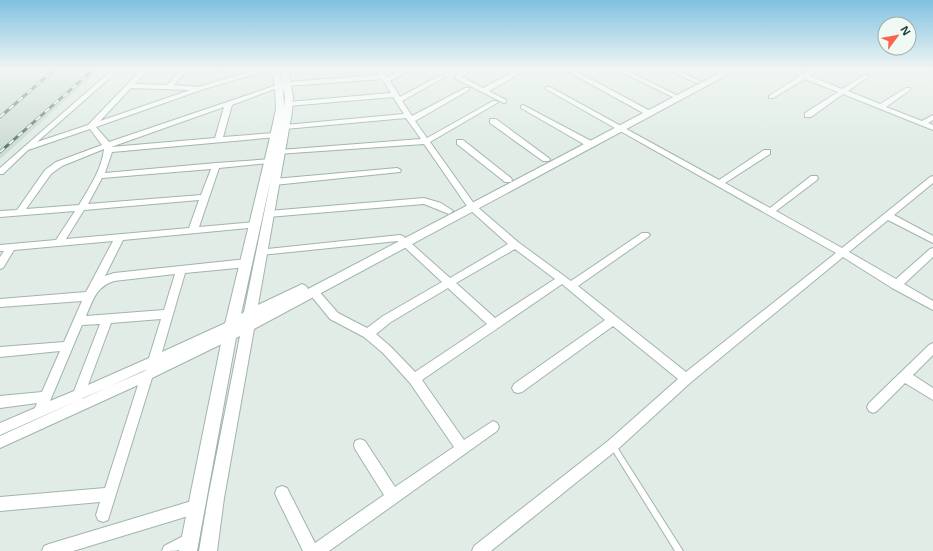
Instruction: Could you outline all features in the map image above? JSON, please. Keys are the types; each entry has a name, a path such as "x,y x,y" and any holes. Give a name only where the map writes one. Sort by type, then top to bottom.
{"street":[{"path":"0,172 87,95"},
{"path":"91,126 122,95"},
{"path":"25,149 182,95"},
{"path":"18,213 52,168 254,95"},
{"path":"169,551 188,545 231,329 247,263 282,95"},
{"path":"208,551 216,498 285,127 288,104 286,95"},
{"path":"288,104 397,97 402,95"},
{"path":"285,127 410,118 456,95"},
{"path":"491,95 504,101"},
{"path":"560,95 842,252 933,306"},
{"path":"616,95 647,111"},
{"path":"670,95 675,97"},
{"path":"675,97 679,95"},
{"path":"249,320 313,292 470,204 680,95"},
{"path":"771,97 775,95"},
{"path":"808,115 839,95"},
{"path":"850,95 933,128"},
{"path":"881,107 899,95"},
{"path":"397,97 470,204 515,244 571,286 686,379"},
{"path":"280,152 427,141 495,102"},
{"path":"218,140 229,103"},
{"path":"523,107 586,143"},
{"path":"922,124 933,117"},
{"path":"493,122 546,159"},
{"path":"60,243 100,176 108,155 107,148 91,126"},
{"path":"107,148 274,135"},
{"path":"460,142 508,180"},
{"path":"0,442 147,375 231,329 403,241 449,211 470,204 508,180 546,159 586,143"},
{"path":"718,183 767,152"},
{"path":"100,176 269,161"},
{"path":"193,230 216,166"},
{"path":"274,182 397,170"},
{"path":"770,212 814,178"},
{"path":"479,551 613,445 686,379 933,179"},
{"path":"0,214 204,197"},
{"path":"268,214 424,201 438,205 449,211"},
{"path":"888,216 933,240"},
{"path":"0,248 255,225"},
{"path":"571,286 645,235"},
{"path":"39,412 91,293 120,237"},
{"path":"262,252 403,241 494,324"},
{"path":"368,334 388,318 515,244"},
{"path":"0,264 12,247"},
{"path":"896,284 933,252"},
{"path":"0,303 91,293 105,280 114,277 247,263"},
{"path":"154,360 181,270"},
{"path":"414,379 562,279"},
{"path":"313,292 334,316 368,334 387,350 414,379 462,448"},
{"path":"79,322 167,314"},
{"path":"78,395 107,319"},
{"path":"518,388 613,320"},
{"path":"0,429 154,360 231,329"},
{"path":"0,352 67,346"},
{"path":"872,407 933,348"},
{"path":"104,515 147,375"},
{"path":"905,376 933,395"},
{"path":"0,402 45,398"},
{"path":"316,551 493,427"},
{"path":"360,445 393,496"},
{"path":"282,493 312,551"},
{"path":"0,504 110,494"},
{"path":"49,551 195,508"}],"lane":[{"path":"613,445 679,551"}],"shaded area":[{"path":"0,95 71,95 0,159"}],"railway":[{"path":"0,117 26,95"},
{"path":"0,152 65,95"}]}
